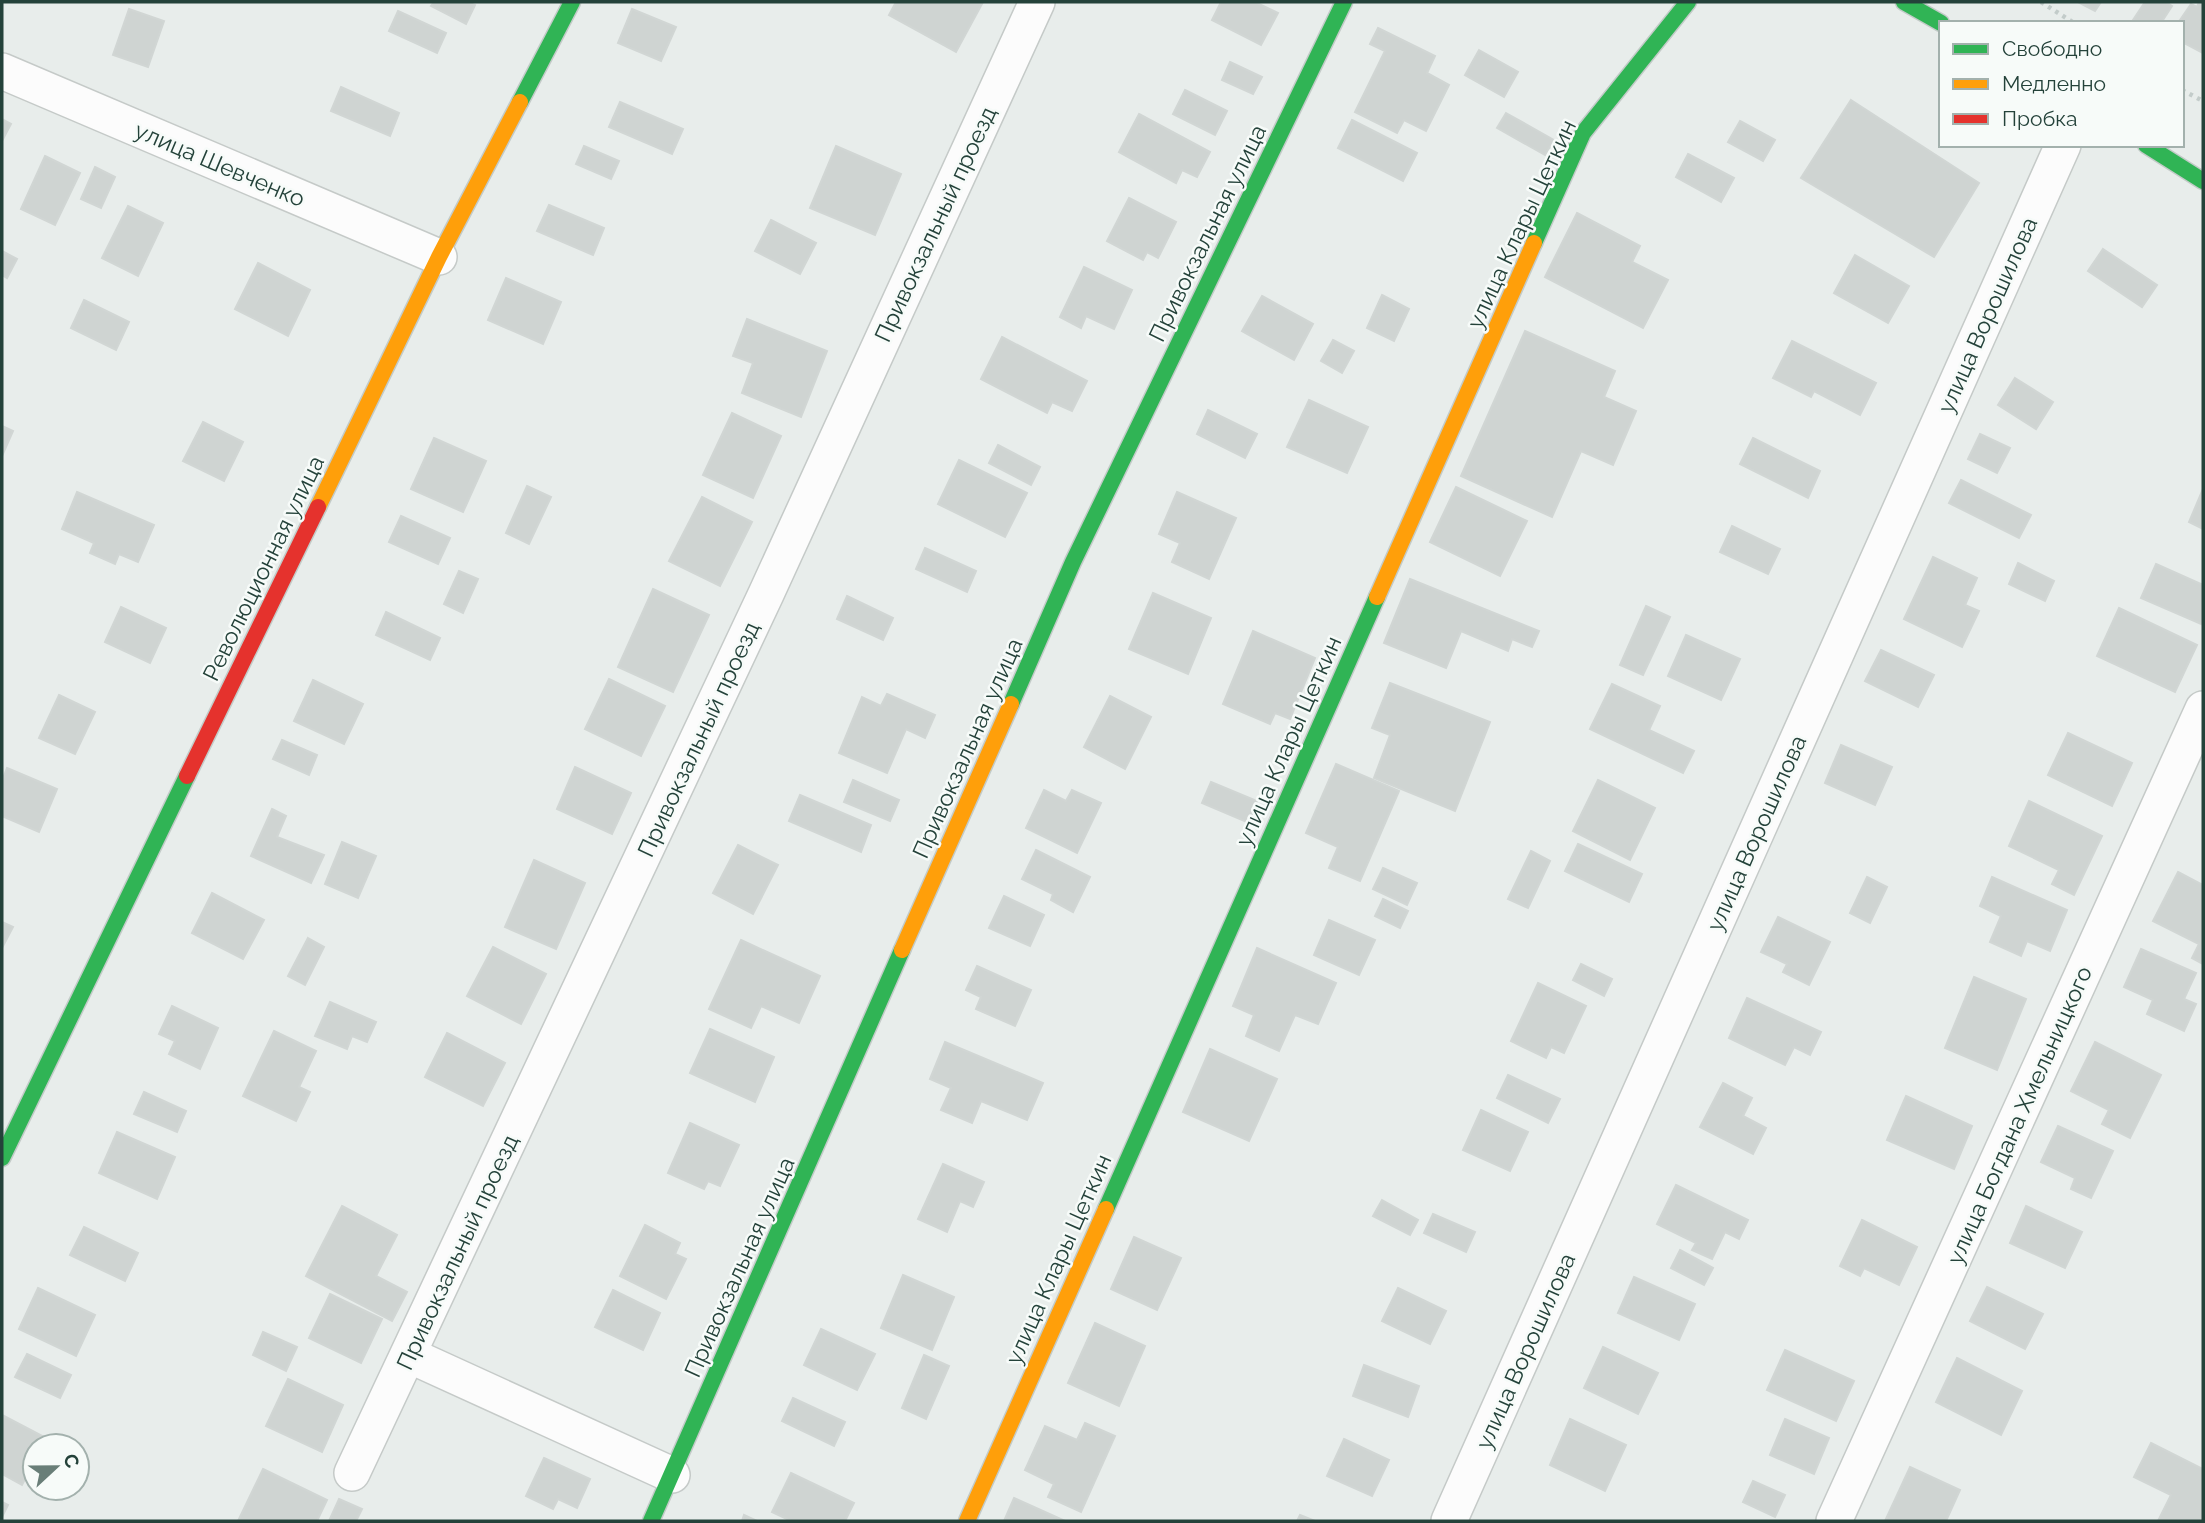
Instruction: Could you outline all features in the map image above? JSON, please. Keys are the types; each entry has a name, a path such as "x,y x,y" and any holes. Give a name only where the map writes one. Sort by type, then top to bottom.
{"street":[{"name":"Революционная улица","path":"2,1158 439,257 572,2"},
{"name":"Привокзальный проезд","path":"352,1474 766,594 1037,2"},
{"name":"Привокзальная улица","path":"651,1521 1073,562 1344,2"},
{"name":"улица Клары Цеткин","path":"967,1521 1583,133 1688,2"},
{"path":"1904,2 1939,22"},
{"name":"улица Шевченко","path":"2,71 439,257"},
{"name":"улица Ворошилова","path":"1449,1521 2062,147"},
{"path":"2149,147 2203,180"},
{"name":"улица Богдана Хмельницкого","path":"1834,1521 2203,709"},
{"path":"409,1354 672,1475"}],"path":[{"path":"2040,2 2071,21"},
{"path":"2184,91 2203,101"}],"building":[{"path":"434,2 467,2 475,5 466,24 431,6"},
{"path":"896,2 983,2 956,52 889,15"},
{"path":"1221,2 1255,2 1278,13 1261,45 1212,20"},
{"path":"2078,2 2101,2 2095,11"},
{"path":"2145,2 2166,2 2172,6 2162,21 2132,21"},
{"path":"2199,2 2203,2 2203,53 2184,43 2184,21 2179,21 2191,4 2197,7"},
{"path":"129,9 164,21 148,67 113,55"},
{"path":"632,9 676,27 661,61 618,43"},
{"path":"398,11 446,33 437,53 389,31"},
{"path":"1378,28 1435,56 1427,73 1449,85 1426,131 1404,120 1397,133 1355,112 1385,51 1370,44"},
{"path":"1479,50 1518,72 1504,97 1465,75"},
{"path":"1230,62 1262,77 1253,94 1222,80"},
{"path":"341,87 399,113 390,136 331,111"},
{"path":"1185,90 1227,111 1215,135 1173,114"},
{"path":"1851,100 1979,183 1934,257 1801,178"},
{"path":"620,102 683,129 672,154 609,127"},
{"path":"1506,113 1554,140 1545,155 1497,128"},
{"path":"1139,114 1210,152 1197,177 1182,170 1176,183 1119,152"},
{"path":"2,119 11,124 2,141"},
{"path":"1352,120 1417,153 1403,181 1338,148"},
{"path":"1740,121 1775,140 1763,161 1728,142"},
{"path":"584,146 619,161 611,179 576,164"},
{"path":"836,146 901,174 875,235 810,208"},
{"path":"1688,154 1734,178 1721,202 1676,177"},
{"path":"45,156 80,173 55,225 21,209"},
{"path":"95,167 115,177 101,208 81,199"},
{"path":"1129,198 1176,222 1158,258 1147,252 1143,260 1107,241"},
{"path":"549,205 604,228 593,255 537,231"},
{"path":"128,206 163,223 138,276 102,258"},
{"path":"1577,213 1640,246 1632,262 1668,280 1643,328 1545,277"},
{"path":"771,220 816,243 800,274 755,251"},
{"path":"2103,249 2157,285 2142,307 2088,271"},
{"path":"2,251 17,259 7,278 2,275"},
{"path":"1855,255 1909,286 1888,323 1834,293"},
{"path":"258,263 310,290 288,336 235,309"},
{"path":"1084,267 1132,290 1114,329 1086,316 1081,328 1060,317"},
{"path":"506,278 561,302 543,344 488,320"},
{"path":"1382,295 1409,309 1394,341 1367,328"},
{"path":"1262,296 1313,324 1294,360 1242,331"},
{"path":"84,300 129,322 116,350 71,328"},
{"path":"747,319 827,351 801,417 742,393 753,363 733,356"},
{"path":"1525,331 1615,371 1604,397 1636,411 1613,465 1581,451 1552,517 1461,476"},
{"path":"1002,337 1087,381 1072,411 1052,402 1047,413 981,379"},
{"path":"1333,340 1354,351 1342,373 1321,361"},
{"path":"1792,341 1876,383 1860,415 1814,391 1811,397 1773,378"},
{"path":"2015,378 2053,402 2036,429 1998,405"},
{"path":"1309,400 1368,427 1347,473 1287,447"},
{"path":"1208,410 1257,434 1245,458 1197,434"},
{"path":"732,413 781,436 753,498 703,475"},
{"path":"203,422 243,442 224,481 183,461"},
{"path":"2,426 13,431 2,456"},
{"path":"1980,434 2010,448 1997,473 1968,459"},
{"path":"434,438 486,461 463,512 411,489"},
{"path":"1753,438 1820,471 1808,498 1740,464"},
{"path":"998,445 1040,467 1031,485 989,463"},
{"path":"959,460 1027,493 1005,537 938,504"},
{"path":"1961,480 2031,515 2019,538 1949,503"},
{"path":"527,486 551,497 529,544 506,533"},
{"path":"1456,487 1527,521 1500,576 1430,542"},
{"path":"2203,489 2203,529 2189,522"},
{"path":"77,492 154,525 138,562 119,554 115,564 90,553 94,543 62,529"},
{"path":"1177,492 1236,518 1209,579 1172,562 1180,543 1159,534"},
{"path":"702,497 752,522 720,586 669,561"},
{"path":"401,516 450,538 438,564 389,542"},
{"path":"1732,526 1780,549 1768,574 1720,552"},
{"path":"925,548 976,571 967,592 916,569"},
{"path":"1933,557 1977,578 1965,605 1979,611 1962,647 1904,619"},
{"path":"2018,563 2054,581 2045,601 2009,584"},
{"path":"2156,564 2203,585 2201,624 2141,598"},
{"path":"459,571 478,579 463,613 444,604"},
{"path":"1410,579 1539,631 1532,647 1512,639 1508,651 1461,631 1446,668 1384,643"},
{"path":"653,589 709,615 673,692 618,667"},
{"path":"1153,593 1211,618 1188,674 1129,649"},
{"path":"847,596 893,618 883,640 837,619"},
{"path":"1646,606 1670,617 1643,675 1620,665"},
{"path":"121,607 166,628 150,663 105,642"},
{"path":"2119,608 2197,645 2175,692 2097,656"},
{"path":"386,612 440,638 430,660 376,635"},
{"path":"1253,631 1315,658 1290,719 1275,713 1270,724 1223,704"},
{"path":"1686,635 1740,659 1721,700 1668,676"},
{"path":"1881,650 1934,675 1918,707 1865,681"},
{"path":"609,679 665,706 641,756 585,729"},
{"path":"313,680 363,704 344,744 294,721"},
{"path":"1390,683 1490,722 1455,811 1374,778 1390,735 1372,728"},
{"path":"1612,684 1660,706 1649,730 1694,751 1683,773 1590,729"},
{"path":"887,694 935,715 925,738 906,729 887,773 839,753 862,697 881,706"},
{"path":"59,695 95,712 75,754 39,738"},
{"path":"1110,696 1151,717 1125,769 1084,747"},
{"path":"2068,733 2132,763 2112,806 2048,775"},
{"path":"282,740 317,755 309,775 273,759"},
{"path":"1841,745 1892,767 1875,805 1825,783"},
{"path":"1336,764 1399,791 1360,881 1329,868 1338,847 1306,833"},
{"path":"575,767 631,793 612,834 557,809"},
{"path":"7,768 57,789 39,832 2,816 2,781"},
{"path":"853,780 899,800 890,821 844,802"},
{"path":"1598,780 1655,808 1630,860 1573,831"},
{"path":"1211,782 1257,801 1249,823 1202,803"},
{"path":"1044,790 1066,801 1072,790 1101,803 1077,853 1026,828"},
{"path":"800,795 871,825 861,852 789,821"},
{"path":"2029,801 2102,836 2074,895 2052,884 2059,870 2009,846"},
{"path":"272,809 286,816 277,837 324,855 311,883 251,856"},
{"path":"342,842 376,856 358,898 325,884"},
{"path":"1578,844 1642,874 1629,902 1565,871"},
{"path":"738,845 778,865 753,914 713,893"},
{"path":"1036,850 1090,877 1073,912 1051,900 1053,894 1022,879"},
{"path":"1531,851 1550,861 1528,908 1508,899"},
{"path":"534,860 585,883 556,949 505,927"},
{"path":"1383,868 1417,883 1407,905 1373,889"},
{"path":"2178,872 2203,885 2203,964 2192,958 2199,944 2153,921"},
{"path":"1867,877 1887,887 1870,923 1850,913"},
{"path":"1992,877 2067,910 2050,951 2027,941 2021,956 1990,942 2001,916 1980,906"},
{"path":"212,893 264,920 243,959 192,933"},
{"path":"1004,896 1044,915 1030,946 989,928"},
{"path":"1383,899 1408,911 1400,928 1375,916"},
{"path":"1778,917 1830,942 1809,985 1783,972 1787,964 1761,952"},
{"path":"1329,920 1375,940 1359,975 1314,955"},
{"path":"2,922 13,927 2,948"},
{"path":"308,938 324,947 305,985 288,976"},
{"path":"741,940 820,976 799,1023 761,1006 751,1028 709,1009"},
{"path":"493,947 546,974 521,1024 467,996"},
{"path":"1257,948 1336,983 1318,1024 1295,1015 1279,1051 1246,1036 1254,1015 1233,1006"},
{"path":"2141,949 2196,973 2184,999 2196,1004 2184,1031 2147,1014 2153,1000 2124,987"},
{"path":"1581,964 1612,979 1604,996 1573,980"},
{"path":"977,966 1031,990 1015,1026 976,1009 981,997 966,990"},
{"path":"1974,977 2026,999 1997,1070 1945,1048"},
{"path":"1538,983 1586,1006 1564,1053 1551,1047 1546,1058 1511,1041"},
{"path":"1747,998 1821,1032 1810,1055 1794,1047 1785,1065 1729,1038"},
{"path":"330,1002 376,1022 367,1042 352,1036 347,1049 315,1036"},
{"path":"172,1006 218,1028 200,1069 169,1054 175,1041 159,1034"},
{"path":"710,1029 774,1057 755,1102 690,1073"},
{"path":"274,1031 316,1051 299,1087 310,1092 296,1121 243,1096"},
{"path":"447,1033 505,1063 483,1106 425,1077"},
{"path":"945,1042 1043,1083 1027,1120 981,1101 972,1123 941,1110 951,1088 930,1079"},
{"path":"2095,1042 2161,1075 2130,1138 2102,1124 2109,1110 2071,1091"},
{"path":"1210,1049 1277,1079 1249,1141 1183,1112"},
{"path":"1508,1075 1560,1099 1548,1123 1497,1098"},
{"path":"1723,1083 1752,1098 1743,1116 1766,1128 1753,1154 1700,1127"},
{"path":"144,1092 186,1111 177,1132 134,1114"},
{"path":"1906,1096 1972,1126 1954,1169 1887,1140"},
{"path":"1481,1110 1528,1132 1510,1171 1463,1150"},
{"path":"690,1123 739,1145 720,1186 708,1181 704,1189 668,1173"},
{"path":"2058,1126 2113,1151 2091,1198 2071,1189 2075,1178 2041,1162"},
{"path":"117,1132 175,1157 157,1199 99,1173"},
{"path":"943,1164 984,1182 973,1207 960,1201 947,1232 918,1219"},
{"path":"1676,1185 1748,1220 1739,1239 1725,1232 1712,1259 1692,1250 1696,1243 1657,1224"},
{"path":"1382,1200 1418,1220 1410,1235 1373,1216"},
{"path":"342,1206 397,1235 376,1276 407,1292 392,1321 306,1276"},
{"path":"2026,1206 2082,1232 2065,1268 2010,1243"},
{"path":"1433,1214 1475,1232 1466,1252 1424,1233"},
{"path":"1862,1220 1917,1247 1899,1285 1864,1268 1860,1276 1840,1266"},
{"path":"645,1225 680,1243 675,1254 686,1259 666,1299 620,1276"},
{"path":"84,1227 138,1253 125,1281 70,1255"},
{"path":"1134,1237 1181,1258 1157,1310 1111,1289"},
{"path":"1680,1250 1713,1268 1704,1285 1671,1268"},
{"path":"903,1275 954,1297 932,1350 881,1328"},
{"path":"1634,1277 1695,1304 1679,1340 1618,1313"},
{"path":"1987,1287 2043,1314 2025,1349 1970,1321"},
{"path":"38,1288 95,1315 76,1356 19,1329"},
{"path":"1398,1288 1446,1311 1430,1344 1382,1321"},
{"path":"613,1290 660,1313 643,1350 595,1327"},
{"path":"330,1294 382,1319 361,1363 309,1338"},
{"path":"1095,1323 1145,1346 1119,1406 1068,1383"},
{"path":"821,1329 875,1354 857,1390 804,1365"},
{"path":"263,1332 297,1347 286,1371 253,1355"},
{"path":"1603,1347 1658,1373 1638,1414 1584,1388"},
{"path":"1785,1350 1854,1381 1836,1421 1767,1390"},
{"path":"27,1354 71,1375 60,1398 15,1377"},
{"path":"924,1355 949,1366 926,1419 902,1408"},
{"path":"1957,1358 2022,1391 2001,1435 1936,1402"},
{"path":"1364,1365 1419,1386 1408,1417 1353,1396"},
{"path":"288,1379 343,1405 322,1452 266,1426"},
{"path":"793,1398 845,1422 834,1446 782,1421"},
{"path":"2,1415 35,1432 21,1432 21,1484 2,1474"},
{"path":"1570,1419 1626,1445 1605,1491 1550,1465"},
{"path":"1785,1419 1829,1438 1814,1474 1770,1455"},
{"path":"1085,1423 1115,1436 1081,1512 1048,1497 1054,1484 1025,1470 1045,1426 1077,1440"},
{"path":"1344,1439 1389,1460 1372,1496 1327,1476"},
{"path":"2151,1443 2203,1469 2203,1521 2158,1521 2171,1495 2134,1477"},
{"path":"544,1458 590,1479 577,1508 558,1499 553,1509 526,1496"},
{"path":"1910,1467 1960,1490 1946,1521 1885,1521"},
{"path":"263,1469 327,1500 317,1521 238,1521"},
{"path":"791,1473 854,1503 845,1521 791,1521 772,1512"},
{"path":"1753,1481 1785,1495 1775,1517 1743,1502"},
{"path":"1014,1498 1065,1521 1004,1521"},
{"path":"339,1499 362,1509 356,1521 329,1521"},
{"path":"2,1502 8,1505 2,1517"},
{"path":"744,1515 757,1521 742,1521"},
{"path":"1300,1515 1315,1521 1297,1521"}],"traffic: fast":[{"path":"520,102 572,2"},
{"path":"1011,704 1073,562 1344,2"},
{"path":"1534,243 1583,133 1688,2"},
{"path":"1904,2 1939,22"},
{"path":"2149,147 2203,181"},
{"path":"1106,1209 1377,597"},
{"path":"2,1158 187,776"},
{"path":"651,1521 902,950"}],"traffic: slow":[{"path":"318,507 439,257 520,102"},
{"path":"1377,597 1534,243"},
{"path":"902,950 1011,704"},
{"path":"967,1521 1106,1209"}],"traffic: jam":[{"path":"187,776 318,507"}]}
